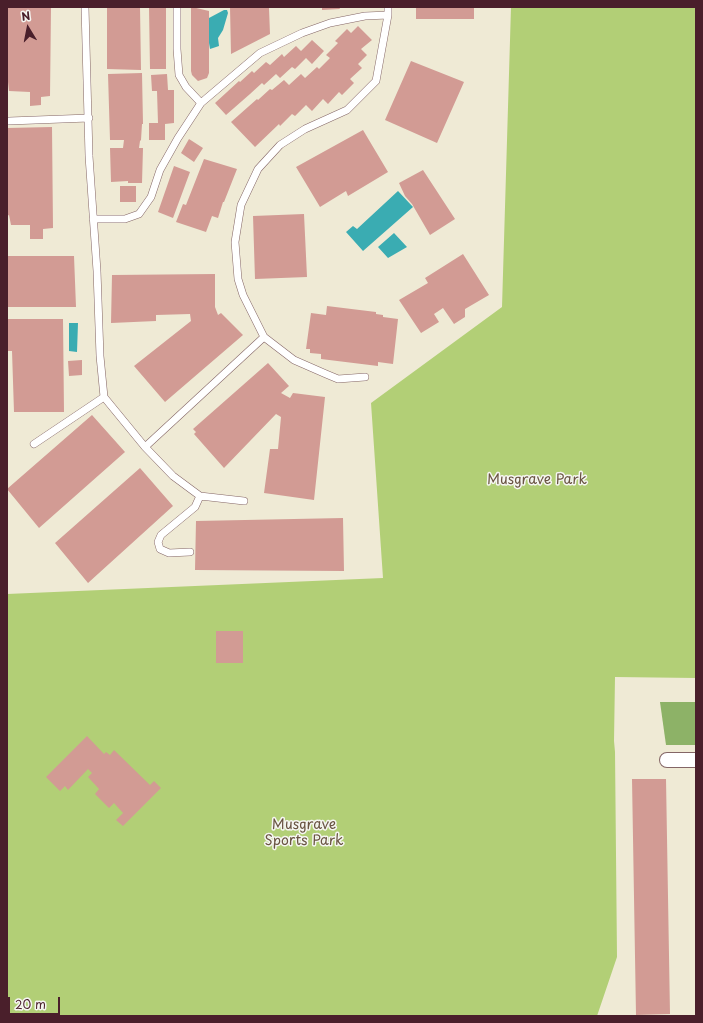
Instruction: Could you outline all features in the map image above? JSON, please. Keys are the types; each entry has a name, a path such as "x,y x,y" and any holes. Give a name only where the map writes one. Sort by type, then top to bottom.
{"street":[{"path":"667,760 696,760"}],"lane":[{"path":"85,7 89,156 97,270 100,356 104,397 145,447 173,476 200,496 244,501"},
{"path":"177,7 177,49 179,75 186,87 201,103"},
{"path":"365,377 338,379 294,360 264,337 243,295 238,279 235,242 241,206 258,169 280,145 305,129 347,110 376,81 388,16 388,7"},
{"path":"93,219 125,219 139,214 151,198 160,170 178,138 201,103 260,53 302,33 330,23 365,16 388,16"},
{"path":"9,120 88,118"},
{"path":"145,447 264,337"},
{"path":"34,444 104,397"},
{"path":"190,552 169,553 160,549 158,542 161,535 195,507 200,496"}],"green space":[{"path":"511,7 696,7 696,678 615,677 614,741 617,957 597,1016 7,1016 7,594 383,578 371,403 502,307"},
{"path":"660,702 696,702 696,745 666,745"}],"water":[{"path":"224,10 227,10 228,13 223,30 218,38 219,46 210,49 209,18"},
{"path":"398,191 413,207 363,251 346,232 353,226 357,229"},
{"path":"394,233 407,247 388,258 378,247"},
{"path":"69,323 78,323 77,352 69,351"}],"building":[{"path":"7,7 51,7 50,96 41,97 41,105 30,106 30,92 9,91 7,82"},
{"path":"107,7 140,7 141,70 107,69"},
{"path":"149,7 166,7 166,69 150,69"},
{"path":"192,7 209,11 209,73 207,78 198,81 192,75 191,71"},
{"path":"230,7 269,8 270,34 231,54"},
{"path":"322,7 339,7 340,9 322,10"},
{"path":"416,7 474,7 474,19 416,19"},
{"path":"358,26 372,40 361,49 367,55 358,64 362,68 350,79 354,83 342,95 339,92 328,104 323,99 312,111 306,105 295,116 292,114 280,126 279,124 255,147 231,122 257,99 258,100 270,89 272,90 284,80 289,85 301,74 305,78 317,67 319,69 330,58 326,55 338,43 335,41 347,29 351,33"},
{"path":"312,40 324,51 312,64 306,58 295,69 292,67 280,78 276,74 264,85 262,83 226,115 215,103 252,71 254,73 266,62 270,65 282,54 284,57 296,46 301,51"},
{"path":"411,61 464,82 437,143 385,120"},
{"path":"142,73 143,124 139,148 143,148 142,183 128,183 128,181 111,182 110,148 123,148 124,140 110,140 108,74"},
{"path":"167,74 168,90 174,90 174,123 165,124 165,140 149,140 149,123 158,123 157,91 152,91 151,75"},
{"path":"52,127 53,228 43,229 43,239 30,239 30,225 11,225 9,215 7,216 7,128"},
{"path":"363,130 388,172 348,196 346,191 320,207 296,167"},
{"path":"189,139 203,148 194,162 181,153"},
{"path":"204,159 237,169 218,218 212,216 206,232 176,222 183,204 186,205"},
{"path":"174,166 190,172 173,218 158,212"},
{"path":"423,170 455,219 430,235 412,204 405,196 399,183"},
{"path":"120,186 136,186 136,202 120,202"},
{"path":"304,214 307,277 255,279 253,216"},
{"path":"463,254 489,295 465,309 465,317 454,324 443,308 434,314 439,322 421,333 399,300 428,283 425,278"},
{"path":"7,256 74,256 76,307 7,307"},
{"path":"215,274 215,307 218,315 221,313 243,335 165,402 134,366 191,321 190,314 156,315 156,321 111,323 112,275"},
{"path":"327,306 376,312 376,314 383,315 383,317 398,319 393,364 378,362 378,366 321,359 321,354 310,353 310,349 306,349 311,313 326,315"},
{"path":"7,319 63,319 64,412 14,412 12,351 7,351"},
{"path":"82,360 82,375 69,376 68,361"},
{"path":"268,363 289,386 281,393 290,398 293,393 325,397 314,500 264,493 270,449 278,449 281,417 276,414 224,468 194,434 196,432 193,429"},
{"path":"92,415 125,452 39,528 7,489"},
{"path":"140,468 173,506 88,583 55,543"},
{"path":"343,518 344,571 195,570 196,521"},
{"path":"216,631 243,631 243,663 216,663"},
{"path":"87,736 104,754 106,752 110,755 114,750 150,785 154,781 161,788 123,826 116,820 123,813 114,803 109,808 95,794 99,789 88,777 92,773 88,769 68,790 65,786 60,791 46,777"},
{"path":"632,779 666,779 670,1014 636,1015"}],"park label":[{"name":"Musgrave Park","path":"537,480"},
{"name":"Musgrave Sports Park","path":"304,834"}]}
